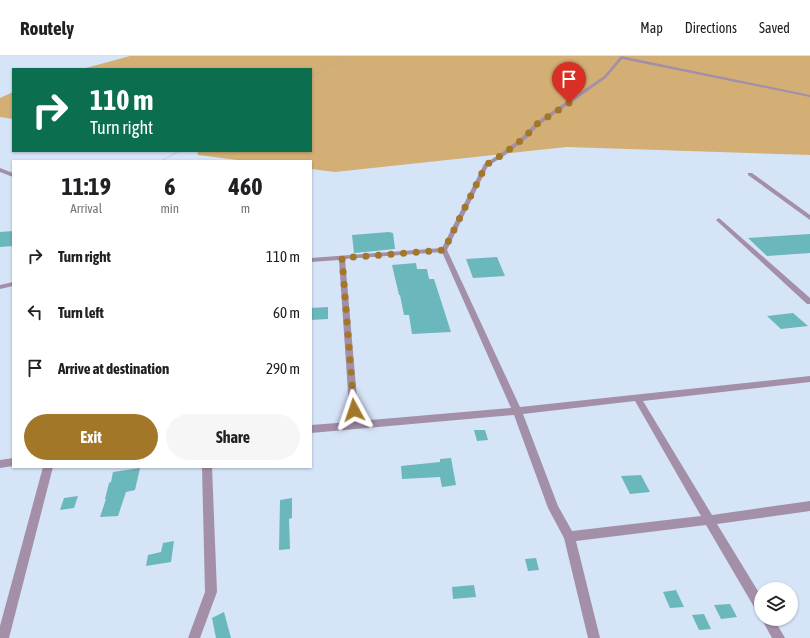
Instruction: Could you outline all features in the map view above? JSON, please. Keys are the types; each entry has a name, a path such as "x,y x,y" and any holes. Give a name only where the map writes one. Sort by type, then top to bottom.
{"street":[{"path":"444,250 486,165 524,138 537,124 604,77 622,57 810,96"},
{"path":"0,170 12,175"},
{"path":"750,174 810,218"},
{"path":"719,220 810,302"},
{"path":"312,260 444,250"},
{"path":"444,250 517,411 553,508 569,537 594,638"},
{"path":"342,258 355,426"},
{"path":"0,287 12,284"},
{"path":"312,429 517,411 810,379"},
{"path":"637,398 754,596"},
{"path":"0,464 12,462"},
{"path":"3,638 48,468"},
{"path":"194,638 211,592 207,468"},
{"path":"569,537 810,506"},
{"path":"771,626 779,638"}],"path":[{"path":"312,76 347,56"},
{"path":"163,160 177,152"}],"shaded area":[{"path":"130,56 810,56 810,155 567,147 335,172 312,169 312,160 237,160 198,155 197,152 312,152 312,68 86,68"},
{"path":"12,92 12,119 0,117 0,98"}],"building":[{"path":"12,231 12,246 0,247 0,232"},
{"path":"393,233 395,249 354,253 352,235"},
{"path":"810,234 810,253 767,256 748,238"},
{"path":"497,257 505,276 473,278 466,259"},
{"path":"416,263 417,269 427,269 429,279 434,279 451,332 412,334 409,315 404,315 392,265"},
{"path":"328,307 328,319 312,320 312,308"},
{"path":"793,313 808,326 781,329 767,316"},
{"path":"474,430 485,430 488,440 477,441"},
{"path":"451,458 456,485 442,487 440,477 402,479 401,466 440,462 440,459"},
{"path":"140,468 135,490 126,492 118,516 100,517 113,472"},
{"path":"641,475 650,492 630,494 621,476"},
{"path":"78,496 74,508 60,510 64,498"},
{"path":"292,498 292,518 289,519 290,549 279,550 280,500"},
{"path":"174,541 171,562 146,566 148,555 161,552 163,543"},
{"path":"536,558 539,570 528,571 525,559"},
{"path":"474,585 476,597 453,599 452,587"},
{"path":"676,590 684,607 670,608 663,592"},
{"path":"730,604 737,617 721,619 714,605"},
{"path":"224,612 231,638 216,638 212,618"},
{"path":"704,614 711,629 699,630 692,615"}],"route":[{"path":"354,410 342,258 444,250 486,165 524,138 537,124 569,103"}]}
